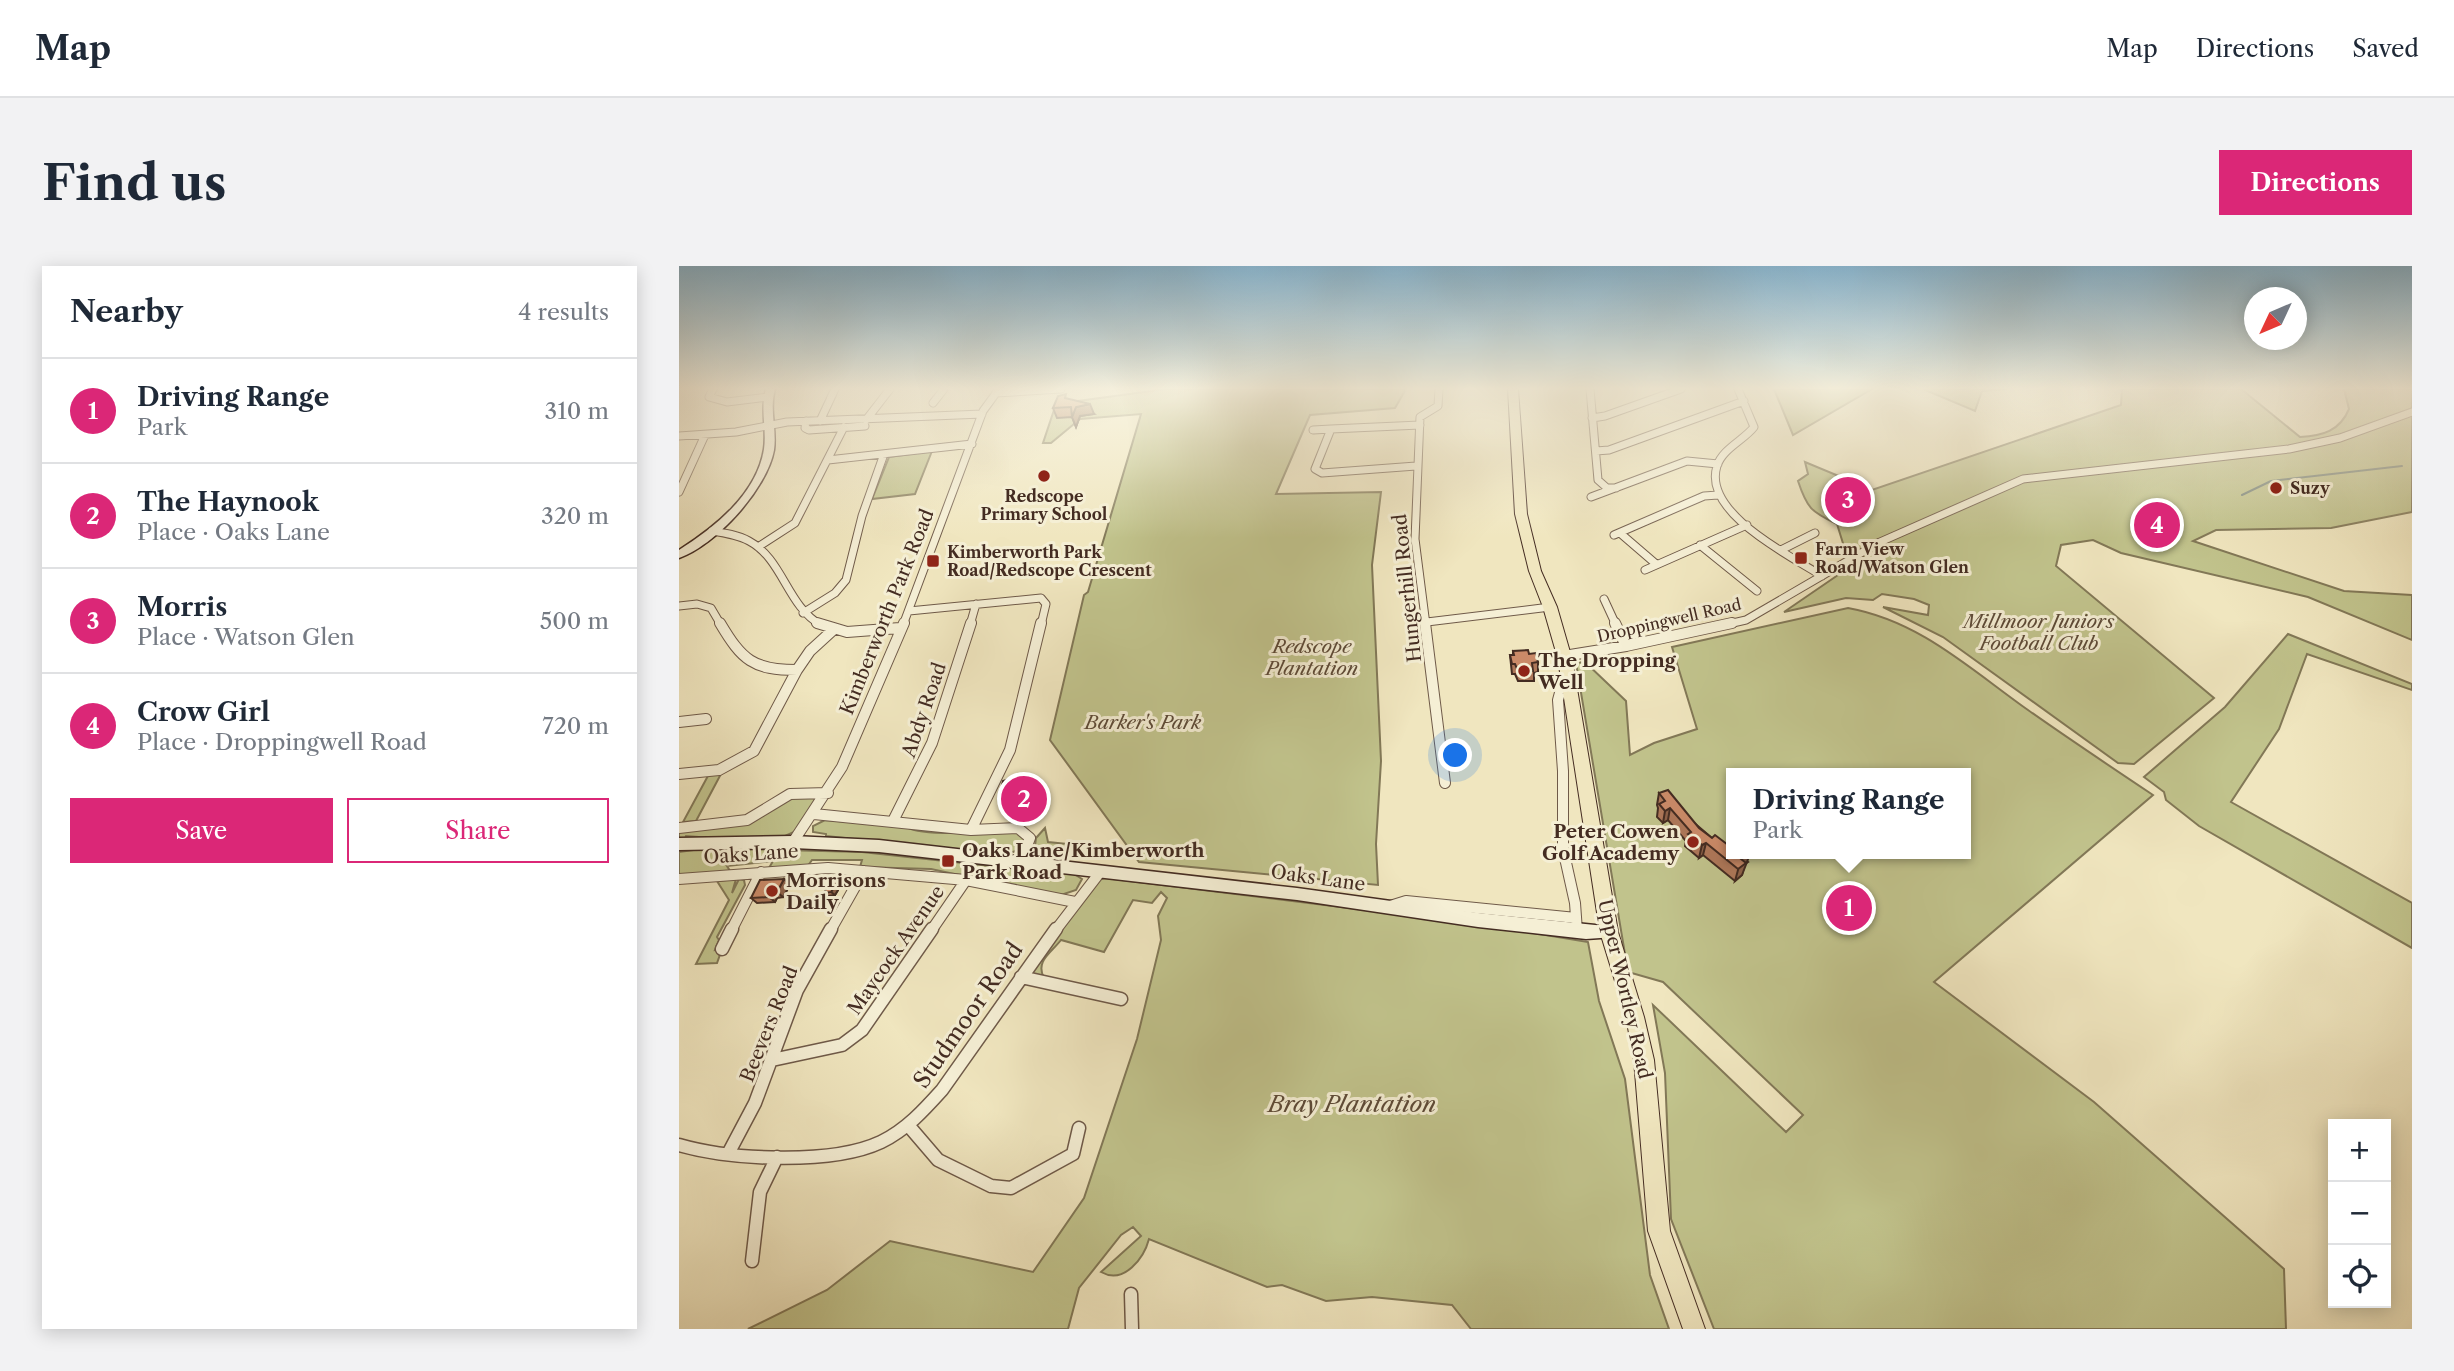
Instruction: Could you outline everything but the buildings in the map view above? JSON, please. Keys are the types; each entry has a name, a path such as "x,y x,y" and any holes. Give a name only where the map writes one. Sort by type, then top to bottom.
{"main road":[{"name":"Upper Wortley Road","path":"1516,439 1521,514 1535,571 1550,607 1564,656 1609,932 1635,1017 1644,1060 1659,1231 1694,1329"}],"street":[{"path":"679,492 703,439"},
{"path":"679,555 712,531 740,504 760,476 769,450 769,439"},
{"path":"758,547 795,523 839,439"},
{"name":"Kimberworth Park Road","path":"793,842 828,793 842,767 909,611 974,439"},
{"path":"1327,439 1315,469 1317,472 1416,466"},
{"name":"Hungerhill Road","path":"1419,439 1415,539 1445,783"},
{"path":"1594,439 1598,480 1607,488 1620,488"},
{"path":"1596,452 1640,439"},
{"path":"1743,439 1718,464 1718,495 1734,515 1822,576"},
{"name":"Droppingwell Road","path":"1564,656 1626,646 1746,620 1880,542 2023,479 2289,449 2337,439"},
{"path":"828,460 972,444"},
{"path":"803,613 835,593 846,580 862,516 884,453"},
{"path":"1591,497 1688,461 1718,464"},
{"path":"1656,564 1617,534 1704,496 1718,495"},
{"path":"1645,570 1747,525"},
{"path":"712,531 744,539 758,547 803,613 833,630 900,628"},
{"path":"1781,550 1815,533"},
{"path":"1700,545 1758,591"},
{"path":"909,611 1035,598 1041,598 1046,604 1010,750 971,830"},
{"path":"1604,599 1626,646"},
{"path":"679,607 697,604 711,608 741,658 778,671 797,670"},
{"name":"Abdy Road","path":"893,821 911,794 935,743 976,604"},
{"path":"1427,622 1550,607"},
{"path":"679,774 719,770 754,751 797,670 810,651 833,630"},
{"name":"Upper Wortley Road","path":"1570,688 1561,690 1558,700 1563,771 1563,849 1577,925"},
{"path":"679,722 694,721 703,715"},
{"name":"Oaks Lane","path":"679,828 747,820 790,794 828,793"},
{"path":"814,814 971,830 1023,830 1030,842 1021,861"},
{"name":"Oaks Lane","path":"679,844 793,842 879,846 1386,907 1577,925 1609,932"},
{"name":"Oaks Lane","path":"679,879 828,868 966,880 1075,902"},
{"name":"Beevers Road","path":"728,1153 755,1103 797,990 864,871"},
{"name":"Studmoor Road","path":"679,1145 777,1157 846,1155 882,1141 908,1125 942,1090 1075,902 1101,871"},
{"path":"722,949 761,872"},
{"name":"Maycock Avenue","path":"772,1060 842,1045 862,1030 966,880"},
{"path":"1021,977 1121,999"},
{"path":"908,1125 937,1160 991,1186 1011,1188 1073,1154 1079,1128"},
{"path":"752,1261 760,1192 777,1157"},
{"path":"1131,1294 1132,1329"}],"green space":[{"name":"Barker's Park","path":"1044,439 1056,439 1051,443 1043,443"},
{"name":"Barker's Park","path":"1134,439 1300,439 1276,494 1381,492 1372,565 1381,761 1376,844 1378,885 1139,862 1050,740 1084,595 1088,592"},
{"name":"Millmoor Juniors Football Club","path":"2023,439 2412,439 2412,512 2331,528 2216,530 2193,541 2344,591 2412,595 2412,640 2308,597 2121,553 2093,540 2061,545 2056,566 2214,698 2134,764 2118,763 1943,637 1883,607 1928,615 1929,605 1914,599 1882,594 1873,600 1846,598 1784,612 1857,562 1846,553 1837,524 1811,508 1804,497 1798,481 1808,474 1805,462 1872,490"},
{"path":"932,451 915,494 872,499 889,457"},
{"path":"1848,608 1874,614 1898,624 1943,648 2043,721 2153,795 1934,982 2094,1102 2284,1269 2286,1329 1714,1329 1671,1219 1665,1073 1653,1005 1786,1132 1803,1115 1663,982 1628,972 1576,663 1585,662 1626,701 1630,755 1654,743 1697,729 1672,647"},
{"path":"2288,634 2412,684 2412,690 2307,654 2279,729 2231,802 2412,903 2412,948 2199,826 2166,800 2164,792 2144,777 2225,707"},
{"path":"722,772 696,821 683,822 709,774"},
{"path":"790,796 814,796 817,800 794,832 785,836 686,836 684,841 679,841 679,830 744,822"},
{"path":"825,820 905,826 913,830 941,833 1019,831 1025,839 1020,849 1006,855 826,836 813,832 813,826"},
{"path":"1045,828 1048,842 1068,844 1058,856 1044,858 1034,854 1036,838"},
{"path":"708,848 862,852 1045,872 1071,872 1082,879 1076,890 1058,896 931,869 860,867 862,860 812,860 807,867 769,868 773,861 727,866 730,871 679,876 679,852"},
{"name":"Bray Plantation","path":"1105,878 1478,924 1588,942 1599,1001 1625,1079 1650,1275 1669,1329 1471,1329 1452,1305 1372,1297 1326,1301 1282,1285 1267,1287 1149,1239 1143,1254 1132,1268 1117,1275 1101,1272 1141,1236 1133,1227 1121,1235 1079,1288 1068,1329 748,1329 827,1290 890,1241 1033,1272 1084,1198 1137,1039 1161,940 1158,916 1167,898 1161,892 1152,903 1133,900 1104,952 1061,940 1043,962 1041,967 1044,978 1037,977 1030,971 1098,880"},
{"path":"736,879 732,893 739,879 744,880 745,885 717,937 719,940 715,950 722,949 717,963 696,964 729,900 717,881"}],"waterway":[{"path":"2242,495 2271,481 2402,466"}],"place":[{"name":"Redscope Primary School","path":"1044,476"},
{"name":"Suzy","path":"2276,488"},
{"name":"Morris","path":"1848,500"},
{"name":"Crow Girl","path":"2157,525"},
{"name":"Farm View Road/Watson Glen","path":"1801,558"},
{"name":"Kimberworth Park Road/Redscope Crescent","path":"933,561"},
{"name":"The Dropping Well","path":"1524,671"},
{"name":"The Haynook","path":"1024,799"},
{"name":"Peter Cowen Golf Academy","path":"1693,842"},
{"name":"Oaks Lane/Kimberworth Park Road","path":"948,861"},
{"name":"Morrisons Daily","path":"772,891"},
{"name":"Driving Range","path":"1849,908"}],"park label":[{"name":"Redscope Plantation","path":"1312,657"}]}
